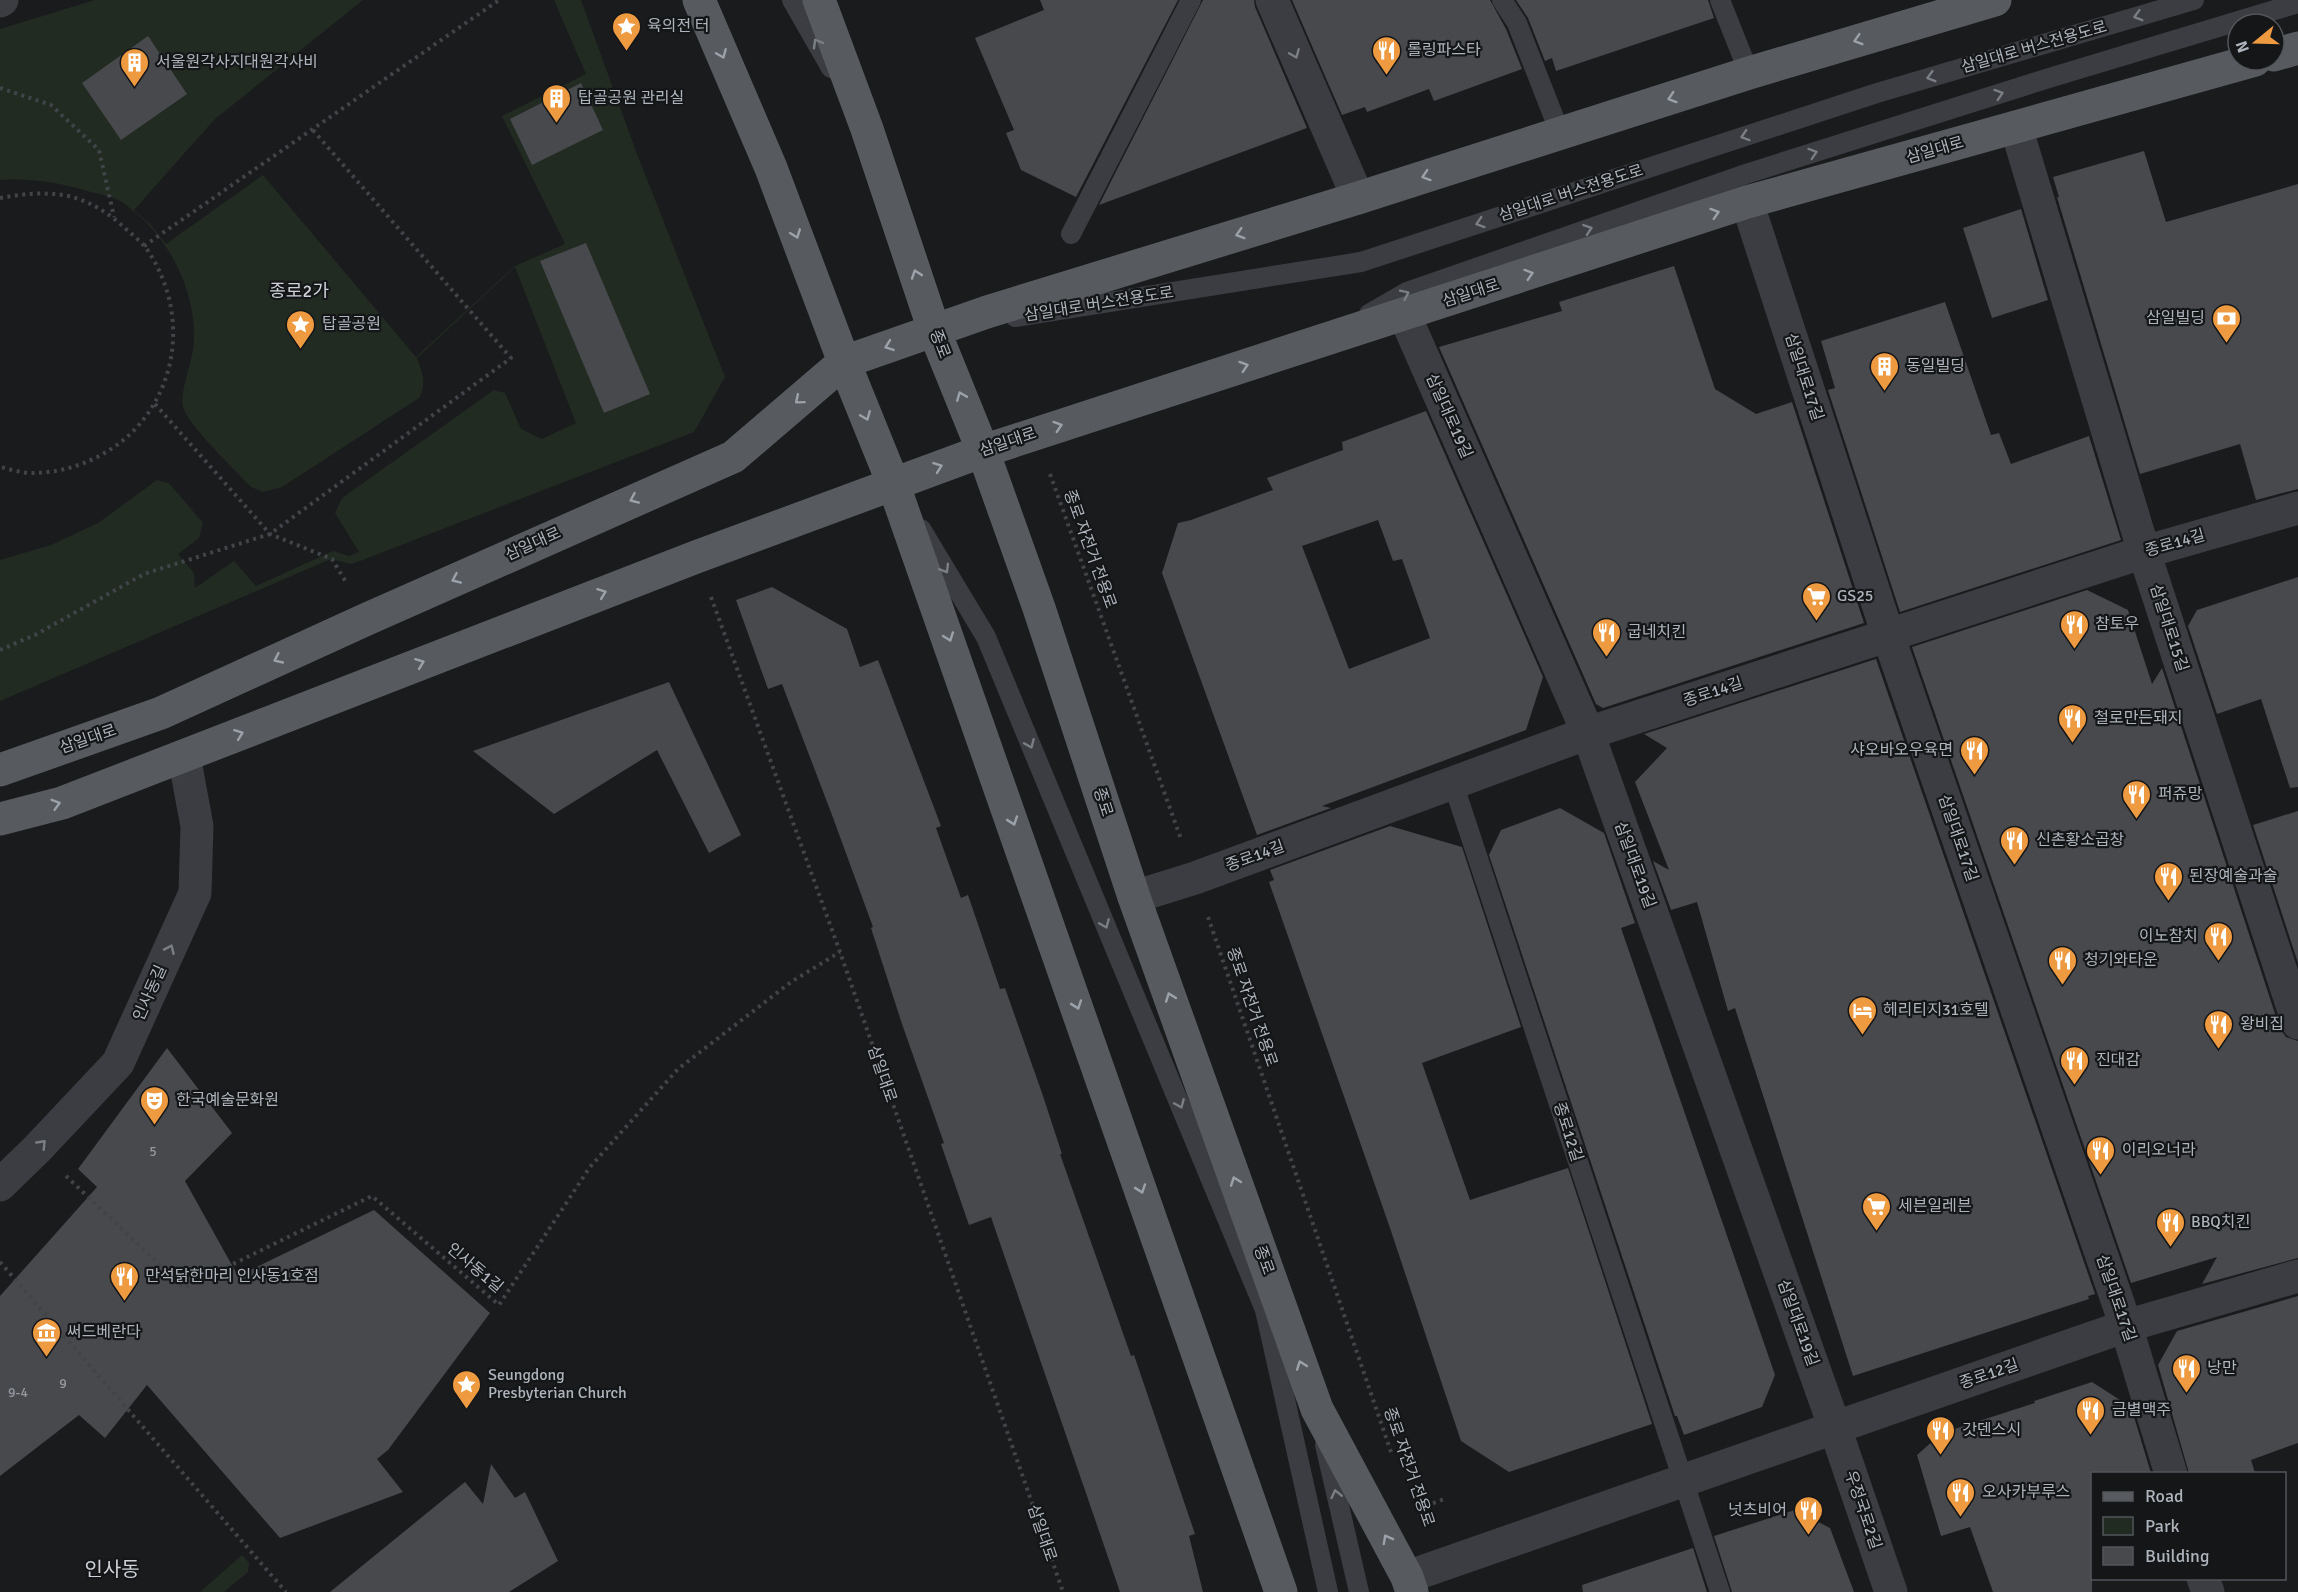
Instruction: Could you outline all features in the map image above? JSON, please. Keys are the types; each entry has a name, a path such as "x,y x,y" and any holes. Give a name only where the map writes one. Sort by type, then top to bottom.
{"main road":[{"path":"699,0 771,168 844,362 893,483 1281,1592"},
{"name":"종로","path":"819,0 867,129 934,330 983,451 1039,608 1134,897 1317,1409 1409,1584"},
{"name":"삼일대로","path":"0,770 161,713 733,456 844,362 934,330 1749,73 1995,0"},
{"name":"삼일대로","path":"0,819 62,803 696,557 893,483 1035,433 1747,202 2226,68"}],"street":[{"path":"1272,0 1358,198"},
{"name":"삼일대로15길","path":"2016,127 2144,552 2298,1023"},
{"name":"삼일대로17길","path":"1747,202 1888,635 2126,1326 2171,1472"},
{"name":"삼일대로19길","path":"1404,314 1588,733 1835,1428"},
{"name":"종로14길","path":"1134,897 1195,878 1588,733 2144,552 2298,508"},
{"name":"인사동길","path":"0,1185 118,1064 195,893 197,826 184,756"},
{"name":"종로12길","path":"1409,1584 1683,1481 2126,1326 2298,1276"},
{"name":"우정국로2길","path":"1835,1428 1891,1592"}],"lane":[{"path":"792,0 867,129"},
{"path":"1071,234 1191,0"},
{"path":"1502,0 1517,23 1560,134"},
{"path":"1720,0 1749,73"},
{"name":"삼일대로 버스전용도로","path":"934,330 1361,262 1877,93 2194,0"},
{"path":"1317,342 1407,292 1749,173 2049,78 2298,3"},
{"path":"893,483 986,637 1265,1310 1328,1592"},
{"name":"종로12길","path":"1453,783 1720,1592"},
{"path":"1317,1409 1359,1592"}],"path":[{"path":"144,246 499,0"},
{"path":"0,88 51,105 99,150 114,218"},
{"path":"0,650 35,635 144,574 270,534 511,358 312,129"},
{"path":"0,198 23,193 63,195 90,204 114,218 144,246 160,271 170,298 174,326 167,380 155,404 142,423 111,451 72,468 30,473 0,467"},
{"path":"155,404 270,534 332,559"},
{"name":"종로 자전거 전용로","path":"1035,433 1195,878 1392,1455"},
{"name":"삼일대로","path":"696,557 840,952 1063,1592"},
{"name":"인사동1길","path":"37,1149 184,1288 372,1196 499,1305 590,1167 678,1069 791,982 840,952"},
{"path":"0,1262 286,1592"},
{"path":"1426,1506 1444,1499"}],"green space":[{"name":"탑골공원","path":"95,0 363,0 214,120 134,210 150,224 166,244 263,175 416,357 515,266 565,244 502,116 586,74 554,0 581,0 637,154 725,377 694,432 352,564 331,559 0,701 0,560 51,545 98,523 157,480 169,483 203,523 199,538 178,554 194,573 195,588 234,561 256,586 333,551 349,556 359,552 335,513 342,498 494,390 505,393 521,429 542,439 576,423 515,267 417,358 423,383 419,398 282,487 263,492 251,487 193,425 183,407 183,393 193,348 194,322 186,287 170,253 160,238 135,212 114,198 48,182 0,180 0,29"},
{"path":"242,1555 249,1563 248,1572 224,1592 200,1592"}],"building":[{"path":"1040,0 1178,0 1076,197 1021,170 1006,133 1014,130 975,38 1044,10"},
{"path":"1203,0 1254,0 1307,128 1099,205"},
{"path":"1292,0 1490,0 1506,29 1522,69 1434,101 1429,89 1367,112 1365,107 1342,115"},
{"path":"1516,0 1708,0 1714,18 1556,71 1552,58 1545,61 1528,18"},
{"name":"서울원각사지대원각사비","path":"148,36 187,94 121,140 82,83"},
{"name":"탑골공원 관리실","path":"581,83 603,130 532,165 510,119"},
{"name":"삼일빌딩","path":"2144,151 2166,222 2298,184 2298,489 2256,500 2240,444 2140,474 2053,177"},
{"path":"2021,209 2048,300 1992,318 1963,228"},
{"path":"586,243 650,394 604,413 540,261"},
{"path":"1674,266 1715,389 1756,414 1792,402 1864,623 1603,708 1596,704 1439,347 1562,311 1559,302"},
{"path":"1945,302 1991,435 1999,433 2011,464 2089,436 2121,540 1900,612 1828,390 1835,388 1821,341"},
{"path":"1426,411 1543,677 1526,730 1322,806 1331,808 1257,835 1162,573 1178,523 1273,490 1267,478 1343,450 1342,442","holes":["1378,520 1393,561 1402,559 1430,638 1349,669 1302,546"]},
{"path":"2298,577 2298,787 2290,788 2261,699 2217,714 2188,626 2197,610"},
{"path":"772,587 847,629 860,667 878,660 941,826 936,828 961,898 968,895 1000,989 1005,988 1131,1356 1134,1355 1195,1534 1189,1536 1203,1592 1120,1592 991,1217 969,1225 941,1144 944,1143 871,928 873,927 832,815 782,684 768,689 736,600"},
{"path":"2087,590 2128,610 2152,684 2162,668 2280,1029 2286,1037 2298,1041 2298,1258 2202,1284 2217,1257 2131,1283 1912,647"},
{"path":"1876,659 2095,1294 2088,1296 2089,1299 1853,1376 1735,1008 1728,1011 1697,902 1671,910 1653,861 1669,870 1635,782 1667,748 1644,734"},
{"path":"669,682 741,835 709,853 657,750 554,814 473,751"},
{"path":"1560,808 1604,833 1635,923 1621,928 1775,1375 1762,1407 1684,1435 1677,1416 1675,1416 1489,855 1501,830"},
{"path":"2298,811 2298,963 2253,825"},
{"path":"1390,826 1462,847 1521,1027 1422,1063 1470,1200 1568,1168 1652,1424 1509,1472 1461,1441 1390,1228 1269,882 1274,880 1270,870"},
{"path":"167,1048 232,1133 185,1181 238,1276 374,1210 490,1313 388,1450 377,1459 403,1492 280,1538 147,1385 105,1438 79,1415 0,1476 0,1296 97,1187 78,1169"},
{"path":"2298,1296 2298,1443 2251,1460 2255,1472 2189,1472 2158,1365 2177,1331"},
{"path":"2092,1382 2131,1407 2151,1472 2091,1472 2092,1592 1993,1592 1970,1527 1941,1536 1917,1455 1942,1433 2035,1403 2034,1401"},
{"path":"491,1464 515,1498 525,1492 558,1561 509,1592 330,1592 465,1482 483,1504"},
{"path":"1795,1510 1830,1528 1854,1592 1732,1592 1714,1536"},
{"path":"1693,1548 1707,1592 1583,1592 1582,1585"}],"place":[{"name":"육의전 터","path":"626,52"},
{"name":"롤링파스타","path":"1386,76"},
{"name":"서울원각사지대원각사비","path":"135,88"},
{"name":"탑골공원 관리실","path":"557,124"},
{"name":"삼일빌딩","path":"2226,344"},
{"name":"탑골공원","path":"301,350"},
{"name":"동일빌딩","path":"1885,392"},
{"name":"GS25","path":"1816,622"},
{"name":"참토우","path":"2074,650"},
{"name":"굽네치킨","path":"1606,658"},
{"name":"철로만든돼지","path":"2073,744"},
{"name":"샤오바오우육면","path":"1974,776"},
{"name":"퍼쥬망","path":"2137,820"},
{"name":"신촌황소곱창","path":"2015,866"},
{"name":"된장예술과술","path":"2168,902"},
{"name":"이노참치","path":"2219,962"},
{"name":"청기와타운","path":"2063,986"},
{"name":"헤리티지31호텔","path":"1862,1036"},
{"name":"왕비집","path":"2219,1050"},
{"name":"진대감","path":"2075,1086"},
{"name":"한국예술문화원","path":"155,1126"},
{"name":"이리오너라","path":"2101,1176"},
{"name":"세븐일레븐","path":"1877,1232"},
{"name":"BBQ치킨","path":"2170,1248"},
{"name":"만석닭한마리 인사동1호점","path":"124,1302"},
{"name":"써드베란다","path":"46,1358"},
{"name":"낭만","path":"2186,1394"},
{"name":"Seungdong Presbyterian Church","path":"467,1410"},
{"name":"금별맥주","path":"2091,1436"},
{"name":"갓덴스시","path":"1941,1456"},
{"name":"오사카부루스","path":"1961,1518"},
{"name":"넛츠비어","path":"1808,1536"}],"district":[{"name":"종로2가","path":"299,291"},
{"name":"인사동","path":"112,1569"}]}
